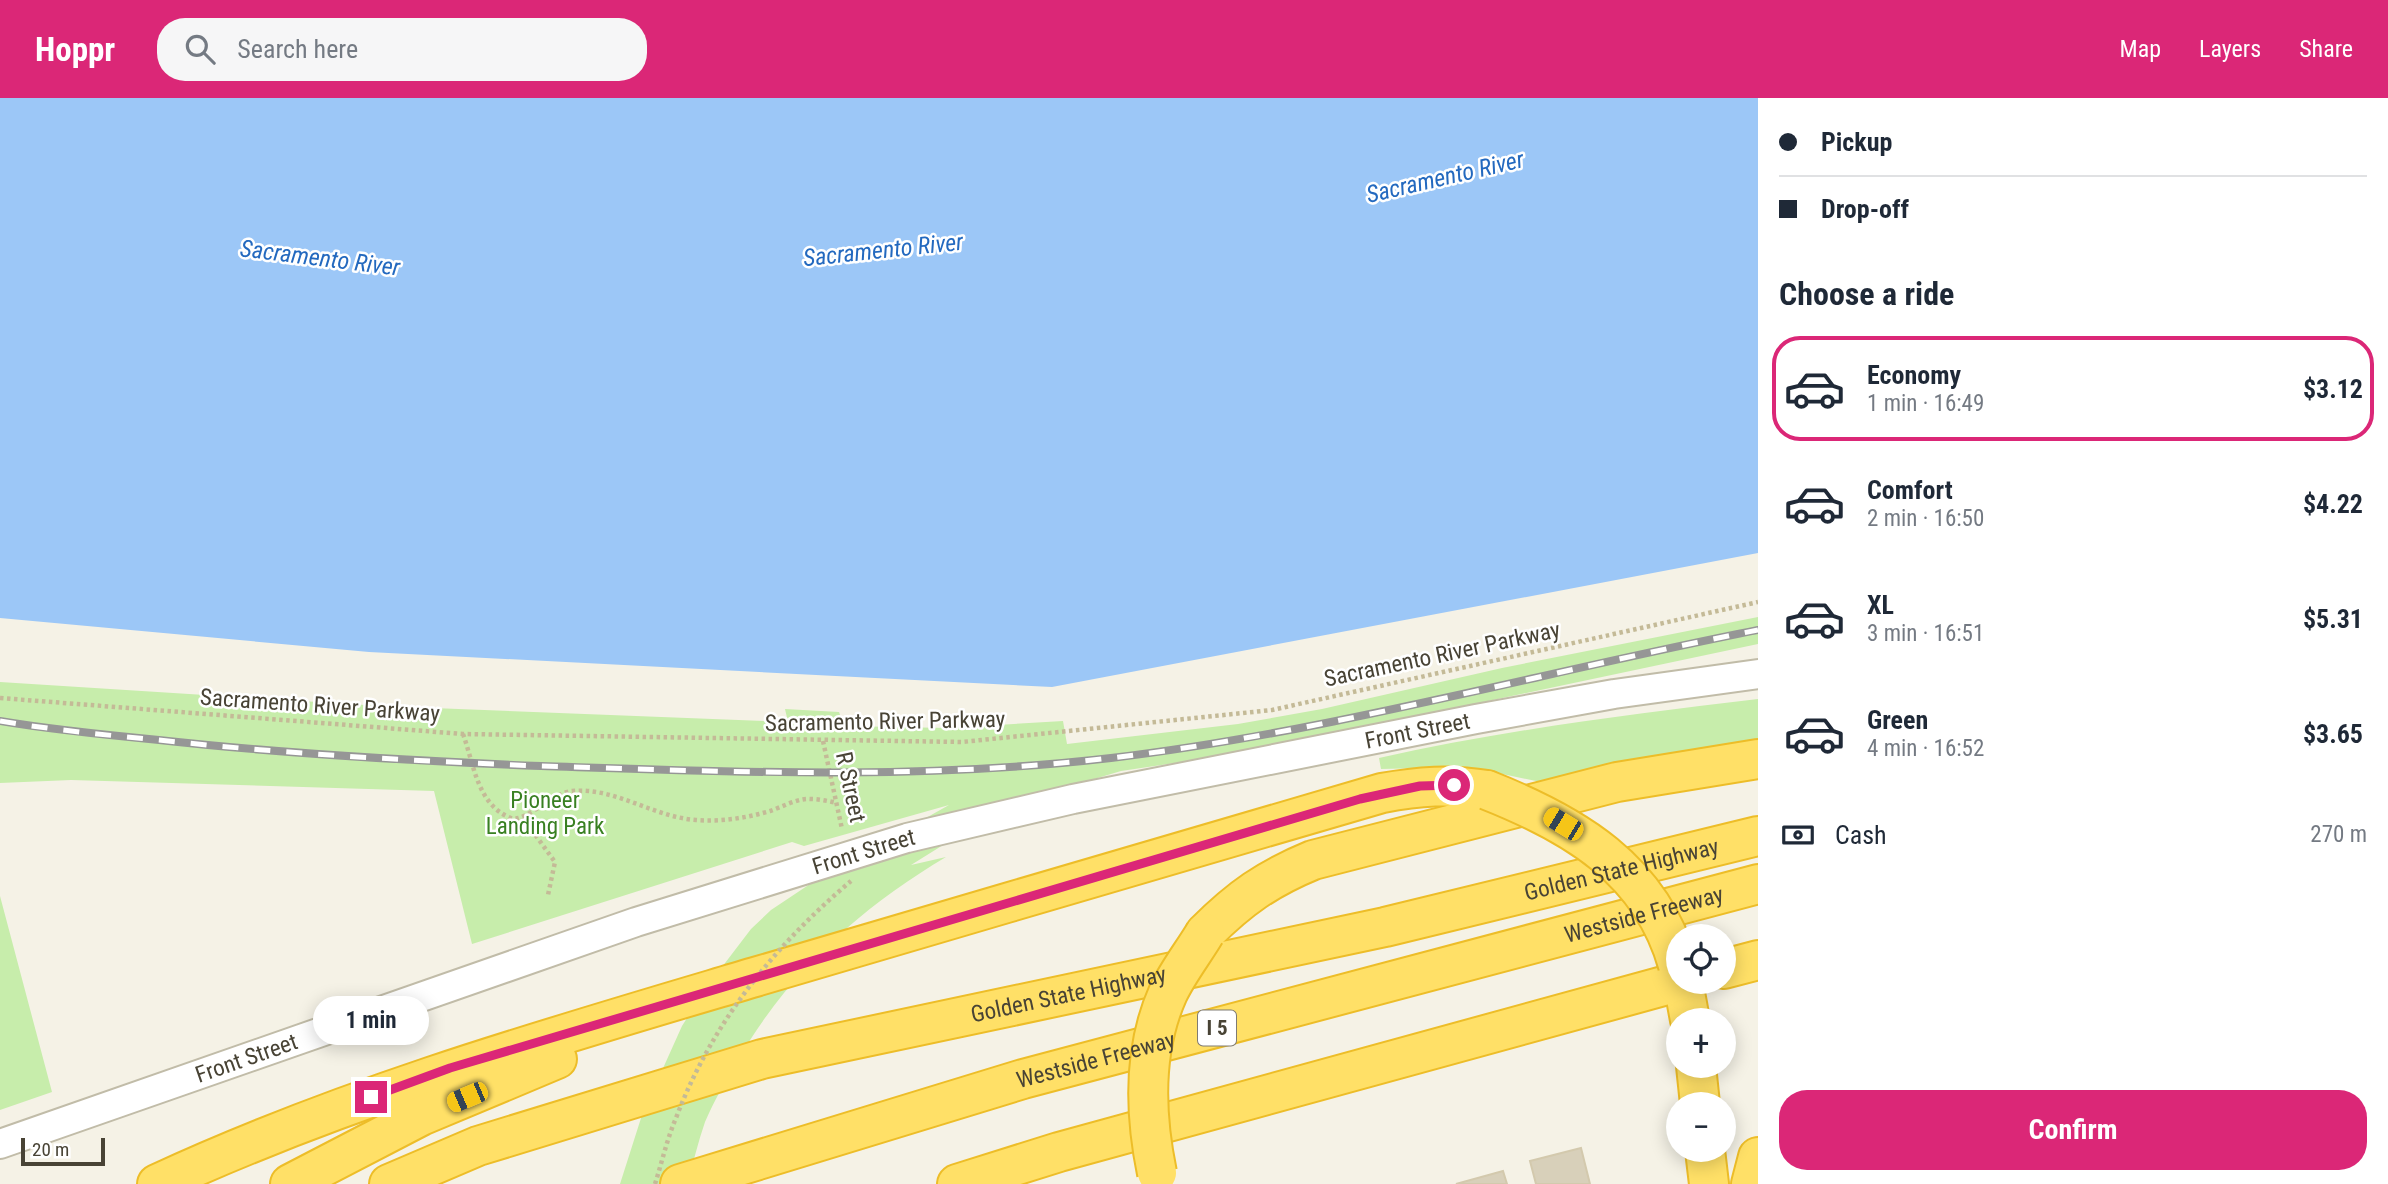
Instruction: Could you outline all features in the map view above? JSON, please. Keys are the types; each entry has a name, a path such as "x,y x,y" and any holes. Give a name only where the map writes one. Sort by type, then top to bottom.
{"highway":[{"path":"1158,1179 1148,1114 1149,1076 1155,1031 1168,993 1181,970 1205,933 1236,902 1272,877 1313,860 1617,782 1758,759"},
{"path":"157,1184 241,1145 450,1068 1382,793 1420,786 1454,785 1487,790 1541,811 1585,837 1624,869 1653,907 1666,937"},
{"name":"Golden State Highway","path":"388,1184 478,1146 762,1059 1385,927 1758,836"},
{"name":"Westside Freeway","path":"680,1184 1023,1079 1758,884"},
{"path":"1736,966 1758,960"},
{"path":"957,1184 1059,1152 1666,986"},
{"path":"290,1184 421,1116 580,1049 699,994"},
{"path":"1751,1184 1758,1157"},
{"path":"1707,1162 1709,1184"}],"street":[{"name":"Front Street","path":"0,1144 624,926 849,868 956,825 1073,799 1614,694 1758,674"}],"path":[{"name":"Sacramento River Parkway","path":"0,698 463,734 962,742 1272,710 1758,602"},
{"path":"463,734 481,790 493,807 513,819 523,818 541,803 571,791 594,790 651,811 696,820 726,820 760,814 808,798 837,803"},
{"name":"R Street","path":"823,741 849,868"},
{"path":"523,818 555,862 548,895"},
{"path":"655,1184 675,1120 717,1031 769,962 849,868"}],"green space":[{"name":"Pioneer Landing Park","path":"1758,617 1758,644 1242,753 1121,771 1044,794 980,822 911,865 946,857 884,898 856,921 828,945 780,999 758,1028 712,1106 702,1130 687,1184 620,1184 642,1115 682,1026 706,988 751,929 771,910 819,878 949,805 804,846 792,842 472,944 434,791 71,780 0,783 0,682 381,706 788,722 785,709 839,712 844,726 948,728 1063,721 1067,744 1238,724 1322,709 1502,668"},
{"path":"1758,699 1758,741 1541,782 1469,767 1381,769 1379,758 1520,731"},
{"path":"0,896 52,1092 0,1110"}],"water":[{"name":"Sacramento River","path":"0,98 1758,98 1758,553 1052,687 369,652 0,618"}],"building":[{"path":"1581,1148 1590,1184 1536,1184 1530,1161"},
{"path":"1503,1171 1507,1184 1456,1184"}],"railway":[{"path":"0,721 207,745 446,762 826,773 969,769 1111,758 1274,733 1758,630"}],"route":[{"path":"371,1097 450,1068 1360,799 1420,786 1454,785"}]}
